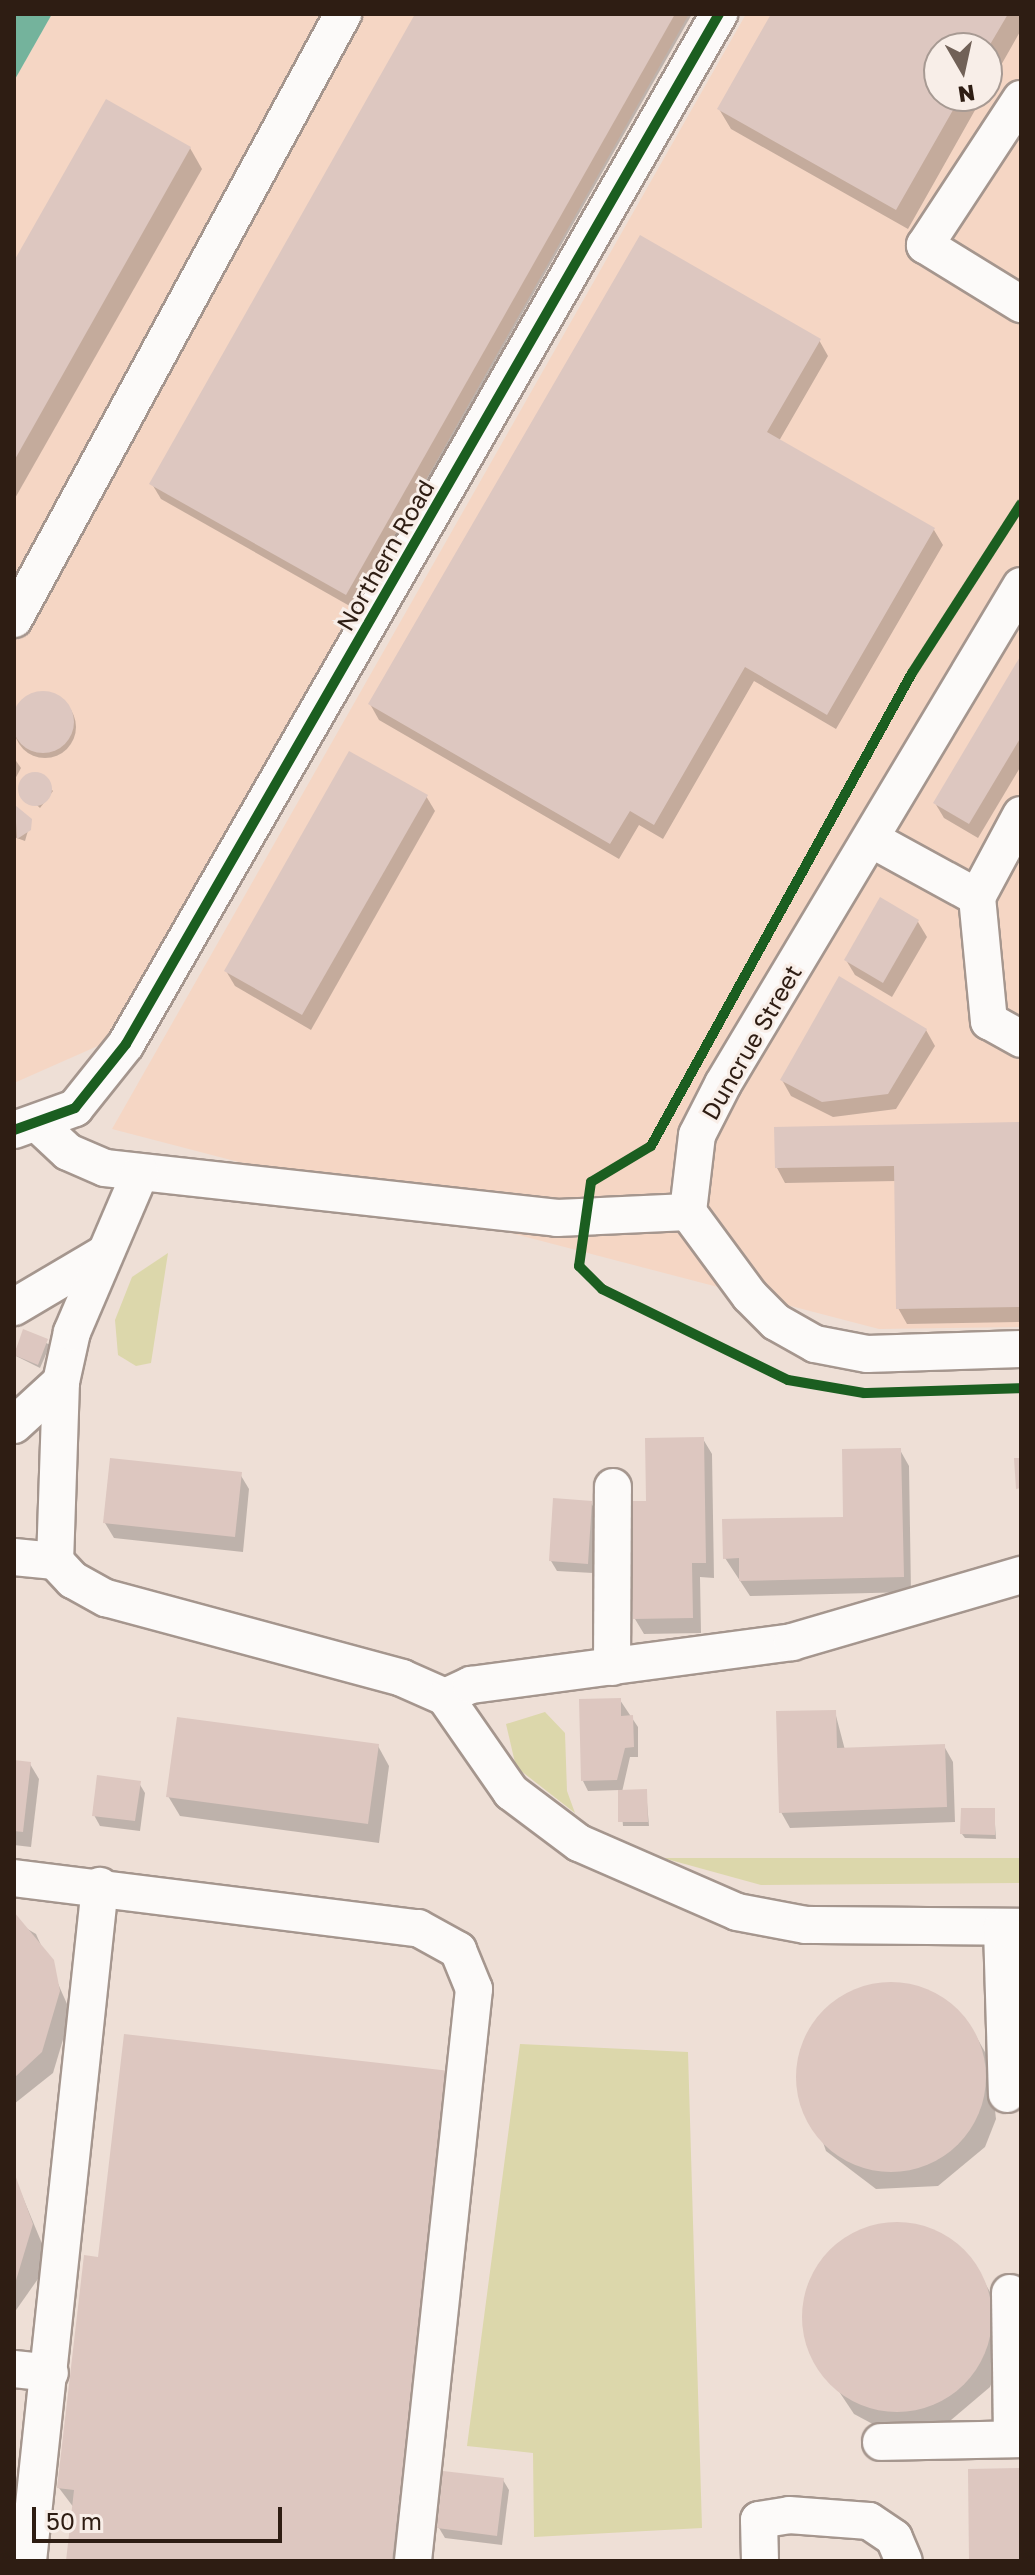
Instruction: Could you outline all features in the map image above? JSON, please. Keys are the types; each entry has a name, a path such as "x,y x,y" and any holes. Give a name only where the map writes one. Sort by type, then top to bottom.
{"street":[{"path":"14,619 343,14"},
{"name":"Northern Road","path":"26,1127 75,1108 126,1044 719,14"},
{"path":"1021,99 925,245 1021,304"},
{"name":"Duncrue Street","path":"688,1212 697,1135 1021,586"},
{"path":"1021,815 977,897 989,1021 1021,1039"},
{"path":"871,839 977,897"},
{"path":"26,1127 68,1152 140,1173 557,1218 688,1212 750,1296 815,1344 867,1354 1021,1349"},
{"path":"55,1561 53,1491 61,1382 102,1255 140,1173"},
{"path":"14,1307 102,1255"},
{"path":"53,1491 16,1424 61,1382"},
{"path":"612,1667 613,1487"},
{"path":"14,1557 55,1561 106,1598 402,1678 445,1697 511,1792 579,1843 666,1884 737,1912 806,1925 1012,1928 1007,2094"},
{"path":"445,1697 471,1685 792,1642 1021,1575"},
{"path":"14,1878 100,1886 418,1928 458,1950 474,1989 413,2561"},
{"path":"28,2561 100,1886"},
{"path":"881,2442 1017,2439 1010,2293"},
{"path":"14,2369 50,2373"},
{"path":"760,2561 759,2520 789,2515 869,2521 894,2538 904,2561"}],"shaded area":[{"path":"14,14 52,14 14,81"},
{"path":"52,14 689,14 109,1041 14,1083 14,81"},
{"path":"746,14 1021,14 1021,1327 879,1329 112,1129"},
{"path":"168,1253 151,1363 136,1366 118,1355 115,1320 132,1277"},
{"path":"545,1712 565,1733 567,1791 575,1813 516,1767 506,1724"},
{"path":"663,1858 1021,1858 1021,1883 761,1885"},
{"path":"520,2044 688,2052 702,2528 534,2537 533,2453 467,2446"}],"building":[{"path":"415,14 675,14 346,595 149,484"},
{"path":"771,14 1008,14 997,32 923,32 923,112 952,112 896,210 717,109"},
{"path":"106,99 191,147 14,461 14,261"},
{"path":"640,235 821,339 767,432 935,528 827,715 745,667 654,825 630,811 610,844 368,704"},
{"path":"1021,655 1021,737 969,824 933,803"},
{"path":"43,691 65,700 74,722 65,744 43,753 21,744 12,722 21,700"},
{"path":"349,751 428,795 302,1015 224,971"},
{"path":"35,772 47,777 52,789 47,801 35,806 23,801 18,789 23,777"},
{"path":"15,805 32,819 31,830 17,839"},
{"path":"880,897 919,920 883,983 844,960"},
{"path":"839,976 927,1029 888,1094 822,1102 780,1080"},
{"path":"1021,1122 1021,1307 896,1309 894,1166 775,1168 774,1127"},
{"path":"23,1329 48,1339 38,1365 14,1355"},
{"path":"704,1437 706,1563 692,1563 693,1618 633,1619 631,1501 646,1501 645,1438"},
{"path":"901,1448 904,1577 739,1581 739,1558 723,1559 722,1519 843,1517 842,1449"},
{"path":"110,1458 242,1472 235,1537 103,1523"},
{"path":"1014,1458 1021,1458 1021,1488 1016,1489"},
{"path":"553,1498 592,1501 588,1564 549,1561"},
{"path":"621,1698 621,1716 633,1715 634,1747 625,1748 617,1780 581,1781 579,1699"},
{"path":"836,1710 837,1748 945,1744 947,1807 779,1813 776,1711"},
{"path":"177,1717 379,1744 368,1824 166,1797"},
{"path":"14,1760 31,1762 23,1832 14,1831"},
{"path":"97,1775 141,1781 135,1821 92,1816"},
{"path":"647,1789 648,1822 618,1822 618,1790"},
{"path":"961,1808 995,1808 995,1835 960,1834"},
{"path":"14,1912 54,1960 60,1991 42,2052 14,2078"},
{"path":"891,1982 927,1989 958,2010 979,2041 986,2077 979,2113 958,2144 927,2165 891,2172 855,2165 824,2144 803,2113 796,2077 803,2041 824,2010 855,1989"},
{"path":"124,2034 450,2071 392,2561 66,2561 74,2490 57,2488 84,2255 98,2257"},
{"path":"14,2172 33,2224 14,2287"},
{"path":"897,2222 933,2229 964,2250 985,2281 992,2317 985,2353 964,2384 933,2405 897,2412 861,2405 830,2384 809,2353 802,2317 809,2281 830,2250 861,2229"},
{"path":"1021,2468 1021,2561 969,2561 968,2469"},
{"path":"443,2471 504,2478 497,2536 437,2528"}],"cycle path":[{"path":"14,1130 75,1108 126,1044 719,14"},
{"path":"1021,504 912,673 651,1146 591,1182 579,1266 602,1289 788,1380 864,1393 1021,1388"}]}
